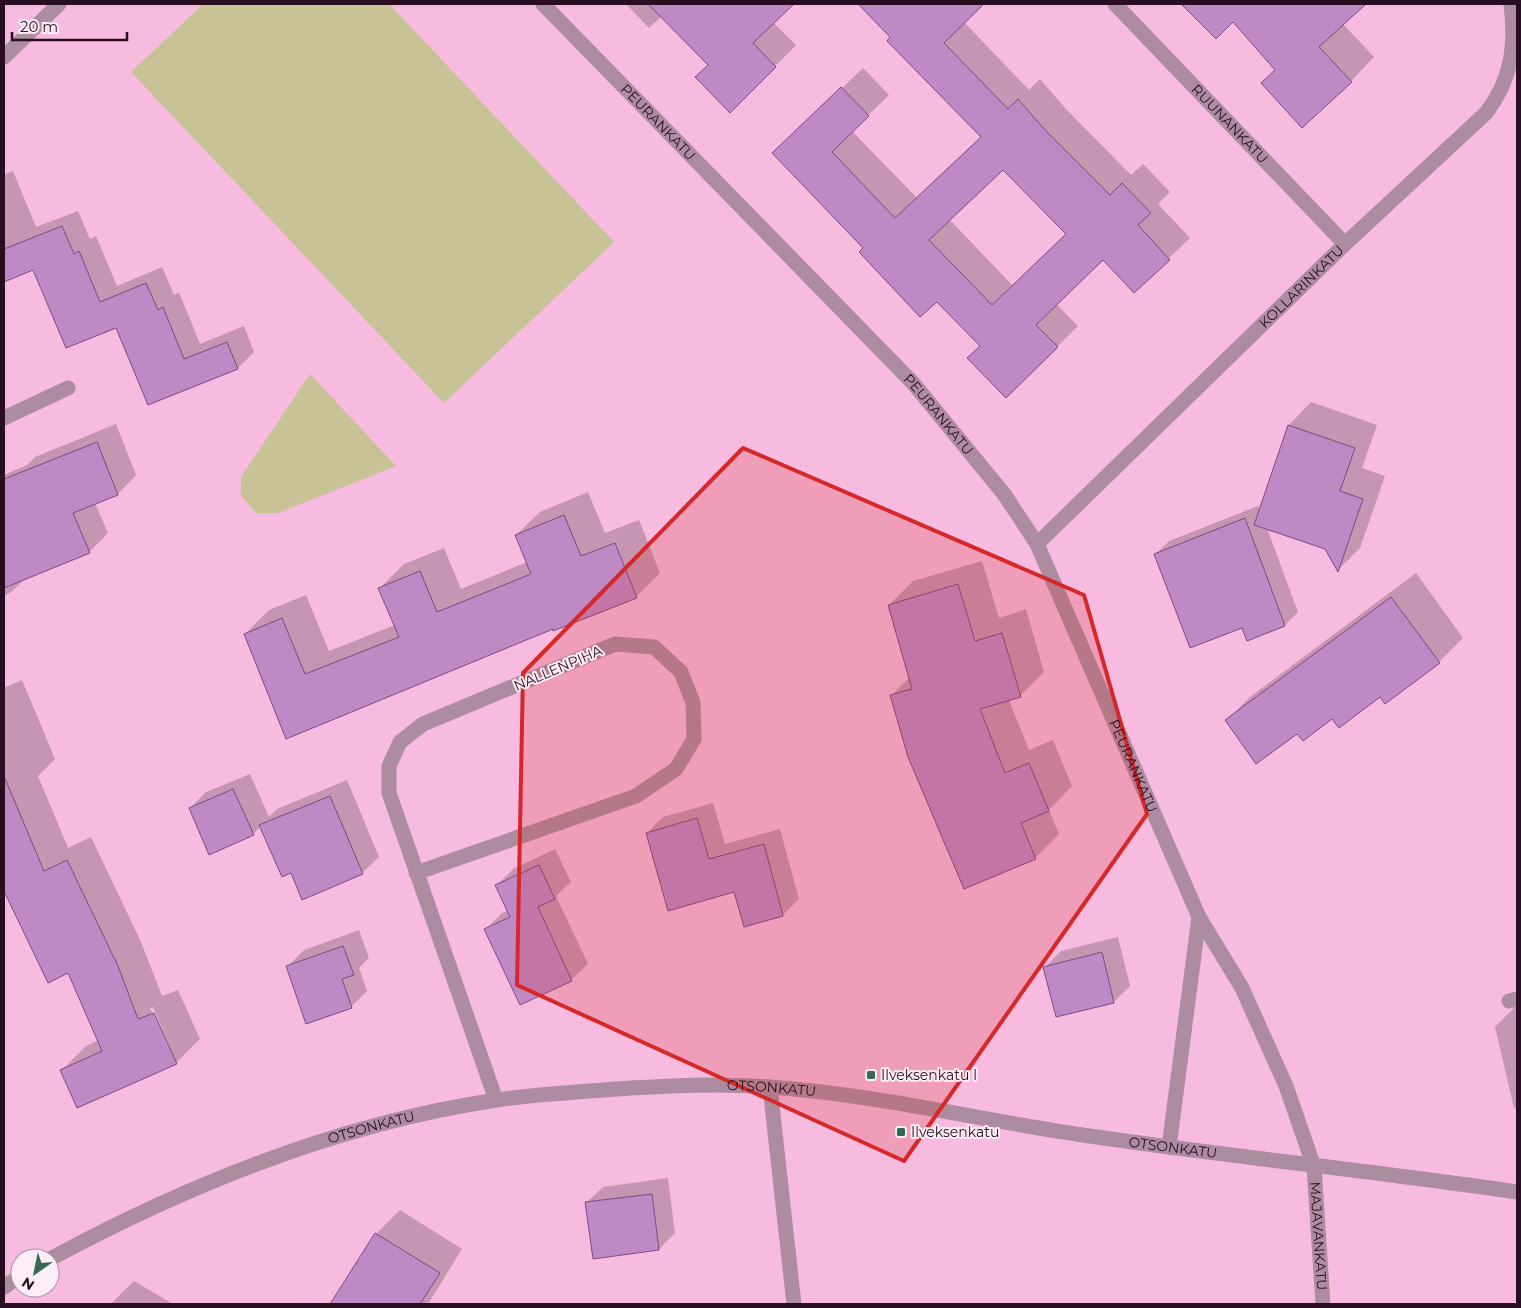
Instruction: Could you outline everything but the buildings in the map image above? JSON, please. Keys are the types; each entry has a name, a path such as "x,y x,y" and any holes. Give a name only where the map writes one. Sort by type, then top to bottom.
{"street":[{"path":"4,57 59,4"},
{"name":"PEURANKATU","path":"543,4 913,383 1004,494 1037,544 1199,917 1242,988 1286,1086 1314,1167"},
{"name":"RUUNANKATU","path":"1114,4 1345,244"},
{"name":"KOLLARINKATU","path":"1037,544 1345,244 1476,124 1496,100 1508,76 1512,56 1511,4"},
{"path":"4,418 68,388"},
{"name":"NALLENPIHA","path":"416,873 636,796 676,769 694,739 693,703 681,672 654,647 615,644 423,724 400,742 389,766 389,793 416,873 496,1100"},
{"path":"1169,1147 1199,917"},
{"name":"OTSONKATU","path":"60,1254 160,1204 291,1151 366,1128 496,1100 571,1092 701,1084 770,1087 874,1100 980,1119 1169,1147 1517,1192"},
{"path":"770,1087 794,1304"},
{"name":"MAJAVANKATU","path":"1314,1167 1323,1304"}],"highlighted area":[{"path":"743,448 1084,595 1147,814 904,1161 517,985 523,673"}],"shaded area":[{"path":"203,4 389,4 614,242 444,403 131,72"},
{"path":"310,374 396,466 278,513 256,513 241,495 241,477"}],"place":[{"name":"Ilveksenkatu I","path":"871,1075"},
{"name":"Ilveksenkatu","path":"901,1132"}]}
